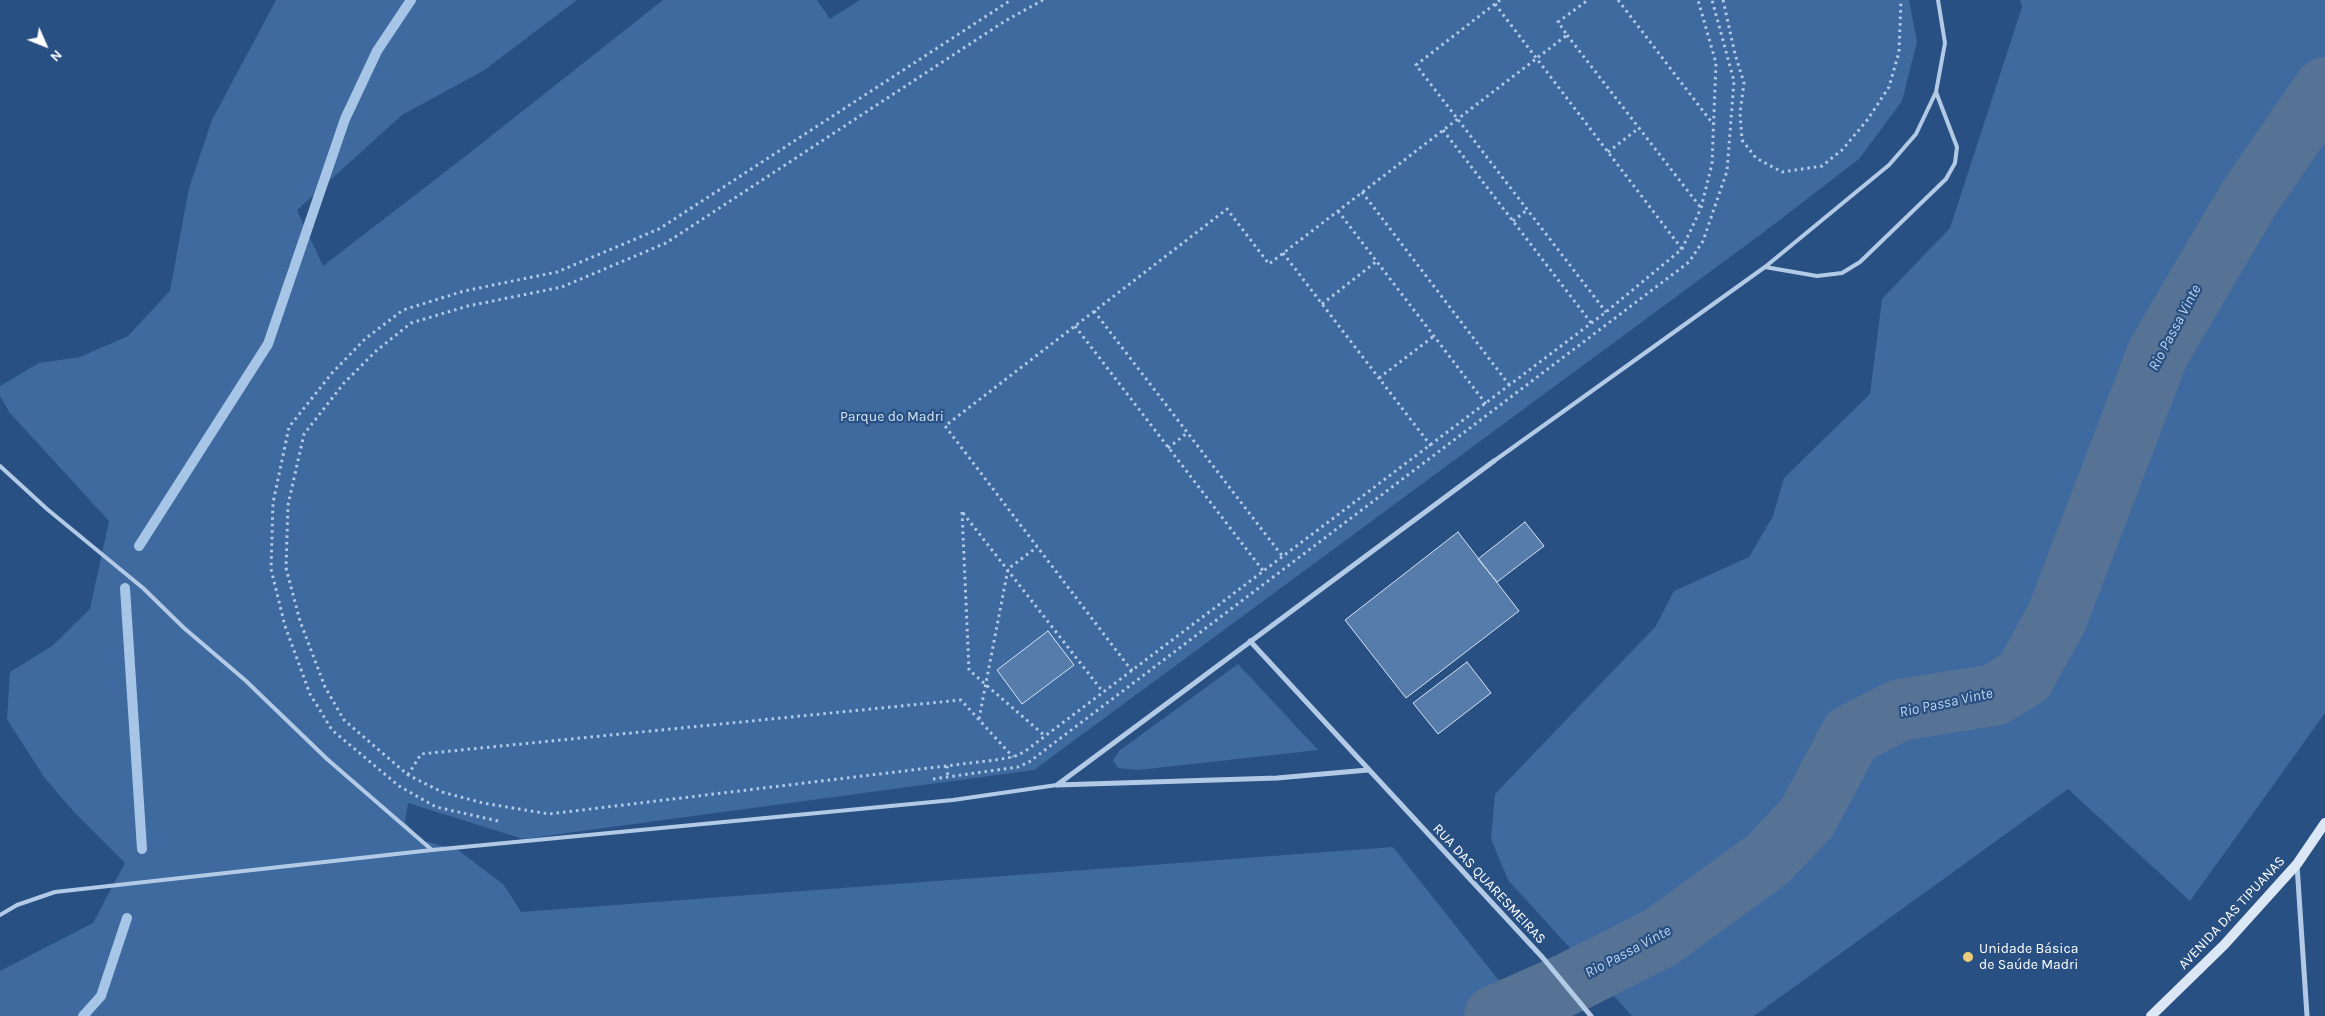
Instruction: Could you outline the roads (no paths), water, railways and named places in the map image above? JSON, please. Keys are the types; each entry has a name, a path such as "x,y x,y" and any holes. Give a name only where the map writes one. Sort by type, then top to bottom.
{"main road":[{"name":"AVENIDA DAS TIPUANAS","path":"2151,1016 2224,945 2297,864 2325,823"}],"street":[{"path":"1057,785 1494,461"},
{"name":"RUA DAS QUARESMEIRAS","path":"1250,641 1542,958 1591,1016"},
{"path":"1057,785 1277,778 1368,770"},
{"path":"2297,864 2308,1016"}],"lane":[{"path":"1494,461 1765,267 1889,164 1916,134 1936,92 1945,43 1938,0"},
{"path":"1765,267 1817,276 1842,273 1860,262 1946,179 1955,163 1957,147 1936,92"},
{"path":"0,466 47,509 144,588 184,628 244,680 327,759 432,850"},
{"path":"0,914 17,905 55,892 432,850 953,800 1057,785"}],"waterway":[{"path":"139,546 268,344 345,119 377,51 411,0"},
{"name":"Rio Passa Vinte","path":"1495,1016 1572,982 1661,937 1768,859 1807,818 1851,735 1900,710 1994,695 2024,677 2057,617 2158,353 2249,198 2325,88"},
{"path":"125,588 142,849"},
{"path":"83,1016 101,996 127,918"}],"place":[{"name":"Unidade Básica de Saúde Madri","path":"1968,957"}],"park label":[{"name":"Parque do Madri","path":"892,417"}]}
